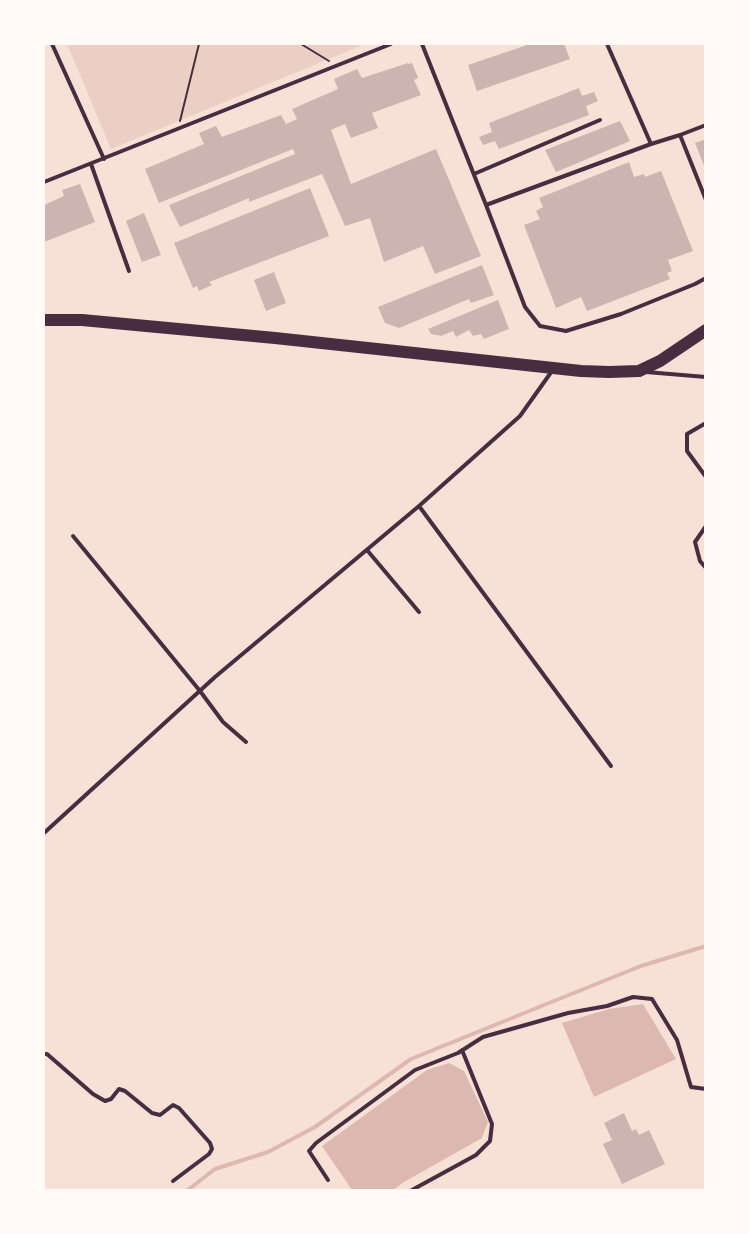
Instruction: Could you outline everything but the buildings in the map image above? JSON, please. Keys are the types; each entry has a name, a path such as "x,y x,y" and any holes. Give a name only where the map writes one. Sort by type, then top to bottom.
{"main road":[{"path":"44,320 82,320 275,338 591,372 639,371 660,361 705,330"}],"lane":[{"path":"52,44 104,159"},
{"path":"44,182 391,44"},
{"path":"422,44 525,307 540,326 566,331 621,314 705,278"},
{"path":"607,44 651,144"},
{"path":"474,174 600,120"},
{"path":"486,205 705,125"},
{"path":"680,135 705,200"},
{"path":"91,164 129,271"},
{"path":"44,832 200,691 419,506 520,416 554,368"},
{"path":"639,371 705,377"},
{"path":"705,423 687,434 687,451 705,477"},
{"path":"419,506 611,766"},
{"path":"705,526 695,542 700,561 705,568"},
{"path":"73,536 223,722 246,742"},
{"path":"367,550 419,612"},
{"path":"328,1180 309,1151 316,1143 415,1070 462,1050 483,1037 558,1016 607,1006 633,997 652,999 677,1040 691,1087 705,1089"},
{"path":"412,1191 476,1155 490,1141 492,1124 462,1050"},
{"path":"44,1054 47,1054 93,1094 105,1101 111,1099 119,1089 125,1090 152,1113 160,1115 172,1105 179,1108 210,1143 212,1149 210,1154 173,1181"}],"path":[{"path":"177,129 199,44"},
{"path":"301,44 336,66"}],"shaded area":[{"path":"67,44 365,44 111,149"},
{"path":"643,1004 676,1059 594,1097 562,1023 609,1009"},
{"path":"449,1063 464,1071 488,1122 482,1138 393,1190 352,1190 322,1146 427,1070"}],"waterway":[{"path":"188,1190 215,1169 268,1152 315,1127 411,1059 641,966 706,946"}]}
